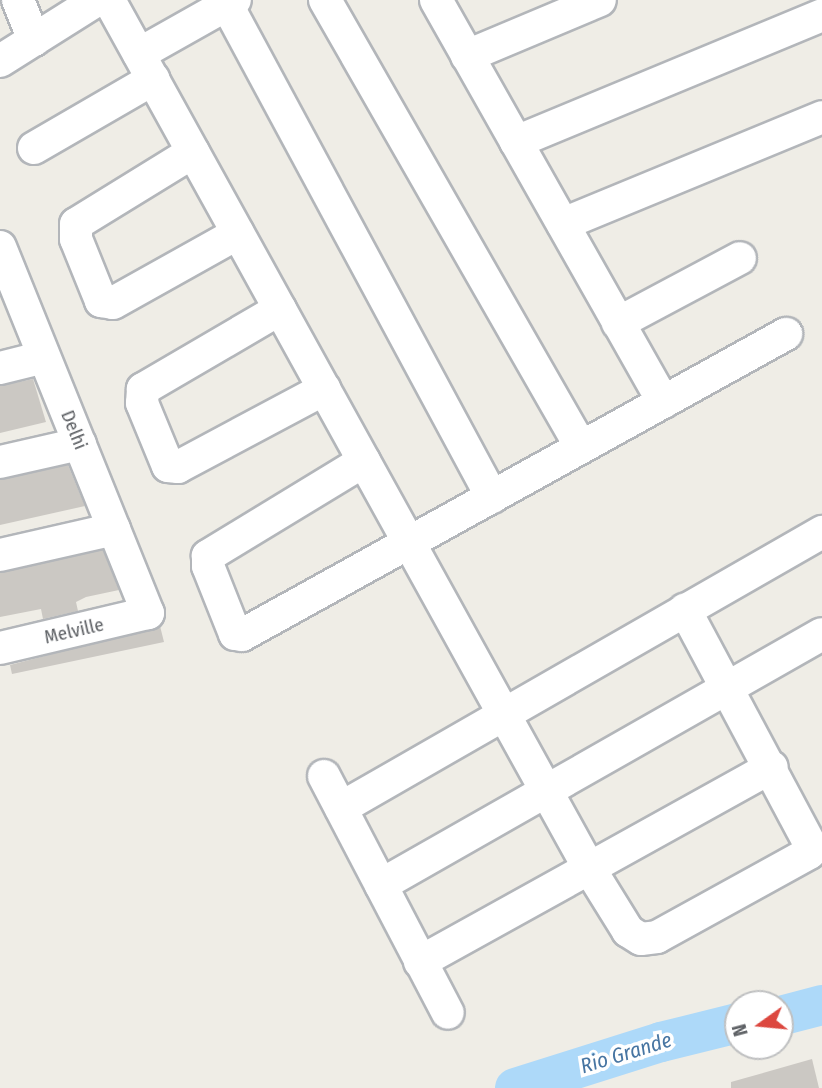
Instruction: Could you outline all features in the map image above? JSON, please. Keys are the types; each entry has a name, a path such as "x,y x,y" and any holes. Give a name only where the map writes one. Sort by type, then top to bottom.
{"street":[{"path":"18,0 34,40"},
{"path":"0,61 97,0"},
{"path":"109,0 589,868 628,931 641,939 657,937 809,853 811,846 772,767 685,610"},
{"path":"325,0 581,447"},
{"path":"436,0 663,402"},
{"path":"467,55 600,0"},
{"path":"34,148 231,2 492,497"},
{"path":"516,142 822,15"},
{"path":"563,224 822,117"},
{"path":"194,152 76,224 76,239 101,301 113,303 238,233"},
{"path":"618,323 740,258"},
{"name":"Delhi","path":"4,267 44,357 148,613"},
{"path":"280,309 143,389 142,403 168,466 178,467 324,389"},
{"path":"364,461 208,555 208,566 235,634 242,635 786,334"},
{"path":"0,368 44,357"},
{"path":"0,461 80,444"},
{"path":"0,555 114,529"},
{"path":"341,808 822,532"},
{"name":"Melville","path":"0,648 148,613"},
{"path":"381,885 822,634"},
{"path":"421,962 772,767"},
{"path":"324,776 447,1013"}],"building":[{"path":"33,379 46,422 0,433 0,386"},
{"path":"68,465 85,506 0,525 0,480"},
{"path":"103,550 119,590 86,597 76,602 78,611 43,619 41,609 0,617 0,573"},
{"path":"160,626 164,642 12,674 10,665"},
{"path":"812,1059 819,1088 731,1088 731,1082"}],"waterway":[{"name":"Rio Grande","path":"794,1012 822,1005"},
{"name":"Rio Grande","path":"515,1088 661,1042 724,1026"}]}
